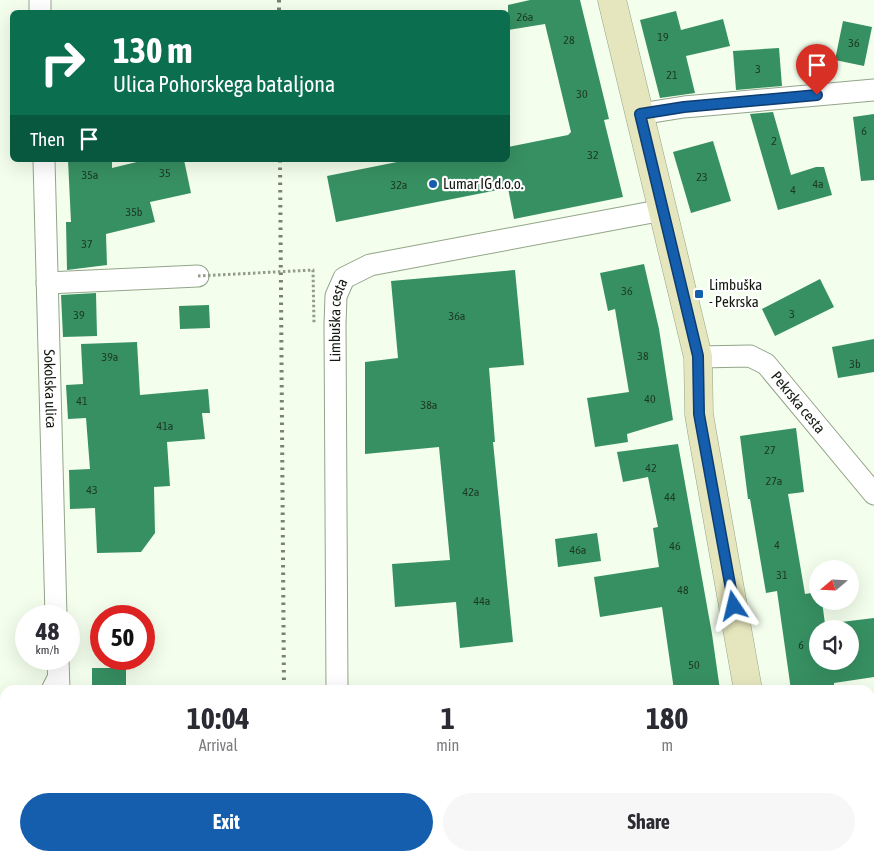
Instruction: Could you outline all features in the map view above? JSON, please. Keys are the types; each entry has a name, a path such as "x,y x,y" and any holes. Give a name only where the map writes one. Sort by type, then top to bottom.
{"main road":[{"path":"612,0 698,356 699,414 747,685"}],"street":[{"path":"640,114 684,107 874,90"},
{"name":"Sokolska ulica","path":"44,162 55,283 56,605"},
{"name":"Limbuška cesta","path":"337,685 335,324 336,296 344,278 370,265 663,210"},
{"path":"55,283 198,276"},
{"name":"Pekrska cesta","path":"698,356 750,356 766,364 874,494"},
{"path":"58,670 59,685"}],"lane":[{"path":"48,685 55,670"}],"path":[{"path":"198,276 313,270 314,324"}],"building":[{"path":"530,0 580,0 609,119 604,120 623,197 514,219 508,188 336,222 327,176 397,162 510,162 510,147 568,135 571,132 545,24 510,30 510,10 508,10 508,5"},
{"path":"676,11 681,30 723,19 730,46 686,56 695,93 660,98 640,20"},
{"path":"843,21 872,27 864,66 835,60"},
{"path":"779,48 782,86 736,90 733,51"},
{"path":"773,112 791,175 816,167 824,167 832,195 778,210 750,114"},
{"path":"874,114 874,180 861,181 853,117"},
{"path":"713,141 731,201 691,213 673,152"},
{"path":"68,162 112,162 112,168 137,162 184,162 191,193 150,202 155,222 106,234 107,265 67,270 66,222 71,222"},
{"path":"644,264 659,329 673,420 627,434 628,442 595,447 587,398 629,392 615,309 608,311 600,273"},
{"path":"515,270 524,365 489,368 495,442 493,442 513,642 460,648 456,602 395,607 392,564 450,560 439,447 365,454 365,362 398,358 391,281"},
{"path":"820,279 834,307 775,336 762,309"},
{"path":"96,293 97,336 63,337 61,295"},
{"path":"209,305 210,328 180,329 179,306"},
{"path":"874,339 874,372 838,378 832,347"},
{"path":"137,342 140,395 208,389 210,413 202,413 205,439 167,442 170,486 154,487 155,533 141,552 97,553 95,508 70,509 69,470 90,469 86,418 68,419 66,385 83,384 81,344"},
{"path":"796,428 804,492 788,494 805,594 809,593 809,610 823,610 824,620 809,620 809,670 859,670 858,620 874,618 874,677 834,683 834,685 790,685 777,591 766,593 750,499 748,499 740,436"},
{"path":"678,444 719,685 673,685 662,607 600,617 594,577 659,567 653,528 658,527 648,477 623,482 617,452"},
{"path":"597,533 601,561 558,567 555,539"},
{"path":"92,670 126,670 126,685 92,685"}],"railway":[{"path":"279,0 279,10"},
{"path":"280,162 284,685"}],"place":[{"name":"Lumar IG d.o.o.","path":"433,184"},
{"name":"Limbuška - Pekrska","path":"699,294"}],"route":[{"path":"734,606 699,414 698,356 640,114 684,107 817,95"}]}
